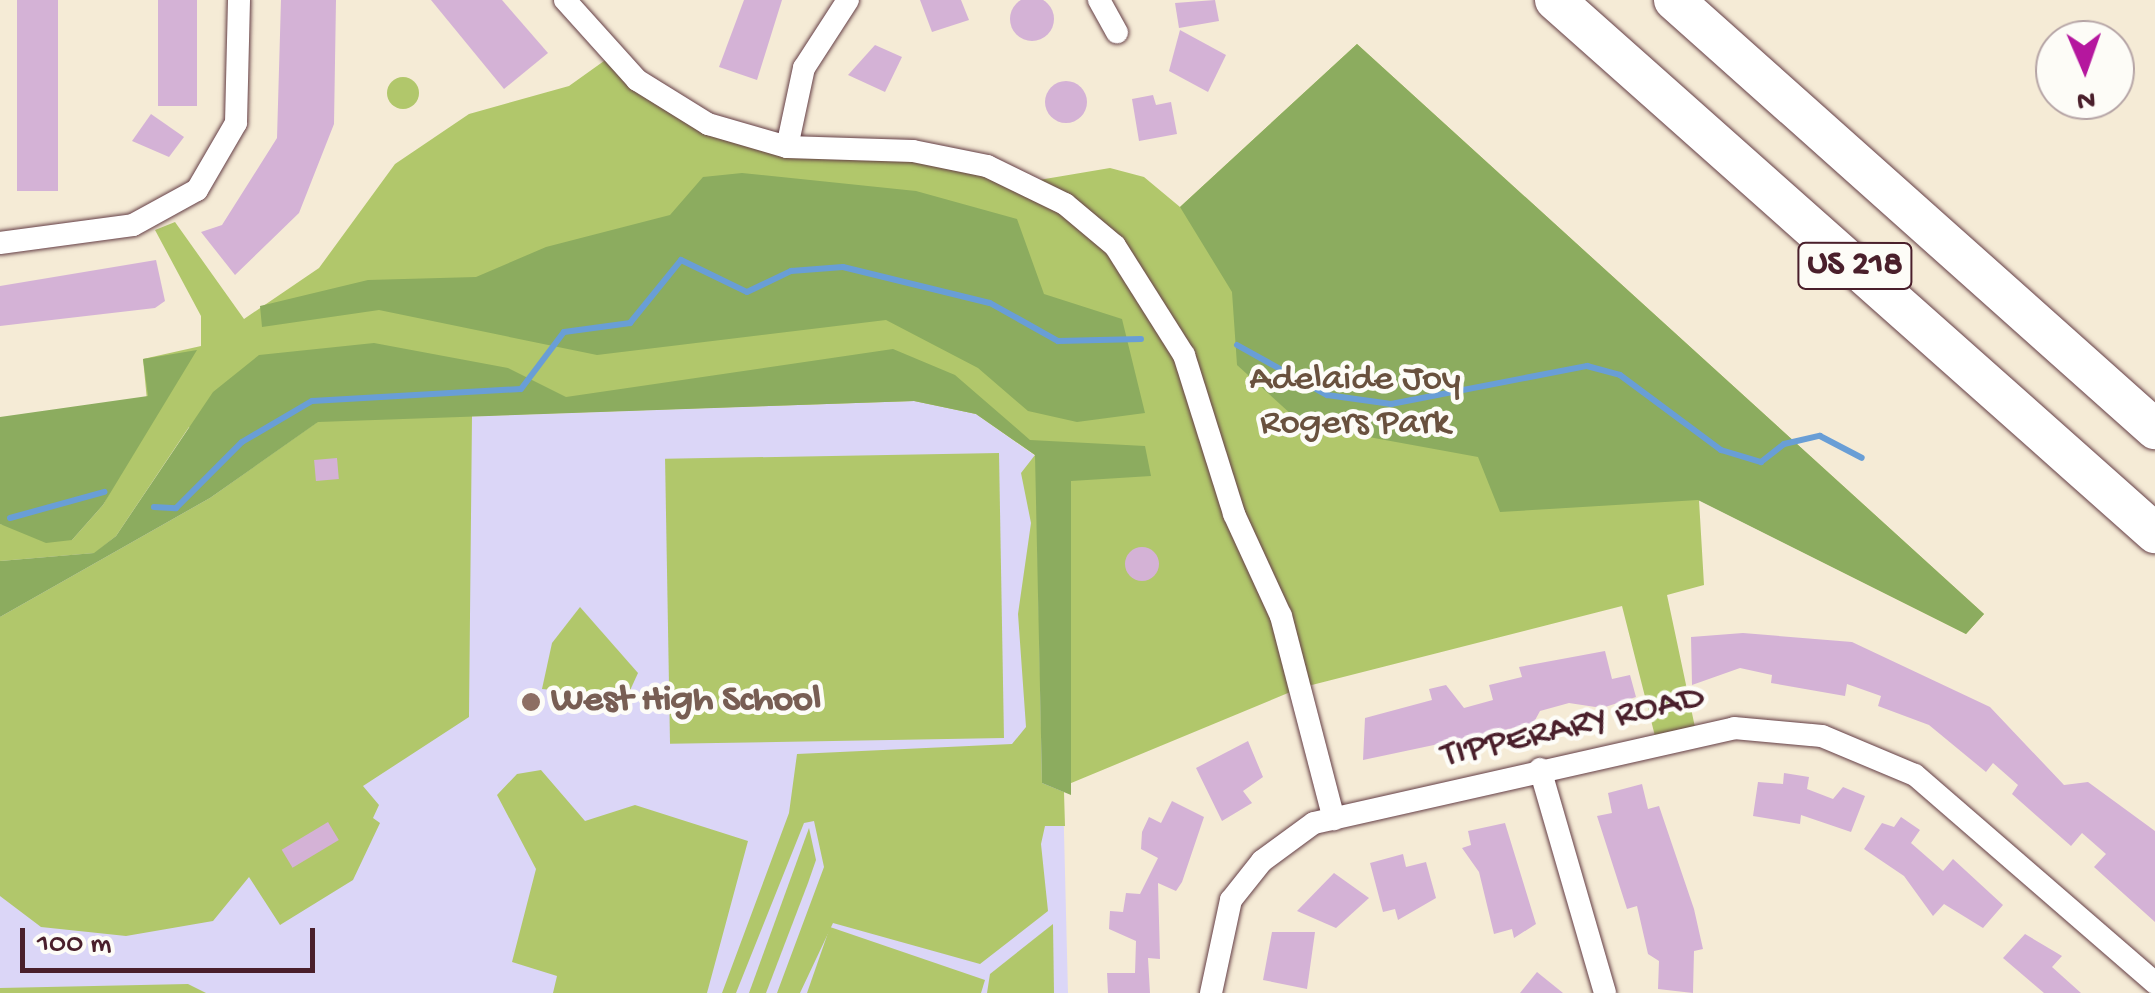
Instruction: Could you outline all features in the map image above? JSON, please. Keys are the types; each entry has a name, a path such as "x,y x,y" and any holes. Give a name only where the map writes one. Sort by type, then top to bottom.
{"highway":[{"name":"US 218","path":"1555,0 2155,533"},
{"name":"US 218","path":"1674,0 2155,429"}],"street":[{"path":"0,243 133,225 197,190 236,123 239,0"},
{"path":"565,0 611,56 672,105 787,147 912,151 987,166 1065,204 1143,279 1184,356 1234,514 1281,616 1334,819"},
{"path":"787,147 804,68 848,0"},
{"path":"1099,0 1117,32"},
{"name":"TIPPERARY ROAD","path":"1210,993 1216,939 1243,882 1291,838 1334,819 1540,769 1734,728 1854,746 1942,794 2155,983"},
{"path":"1540,769 1605,993"}],"shaded area":[{"name":"West High School","path":"914,401 976,414 1055,470 1068,993 0,993 0,617 210,498 318,422"}],"green space":[{"name":"Adelaide Joy Rogers Park","path":"1357,44 1984,614 1966,634 1699,500 1704,585 1667,595 1696,732 1656,740 1622,606 1300,688 1064,786 1036,456 1042,783 1064,792 1065,826 1045,826 1041,844 1048,911 980,964 833,923 800,993 777,993 824,867 814,821 804,823 736,993 722,993 789,813 797,754 1012,744 1026,727 1018,614 1031,523 1021,473 1035,455 976,414 914,401 472,416 469,717 363,786 379,805 373,818 380,823 353,880 280,925 249,877 213,921 126,936 41,927 0,896 0,617 210,498 316,423 189,427 116,536 95,553 0,561 0,524 72,540 103,505 149,421 143,359 201,346 201,316 155,230 175,222 244,319 319,268 395,164 469,114 569,86 611,56 708,124 912,151 1027,182 1110,168 1144,177 1180,207"},
{"path":"1357,44 1984,614 1966,634 1698,500 1500,512 1478,457 1303,425 1237,365 1232,292 1180,207"},
{"path":"403,77 415,81 419,93 415,105 403,109 391,105 387,93 391,81"},
{"path":"742,173 916,191 1017,219 1044,294 1122,319 1145,413 1077,422 1028,411 978,368 886,320 597,355 379,310 262,327 260,306 368,280 476,277 546,247 670,215 703,177"},
{"path":"374,343 508,368 566,397 893,349 955,375 1030,440 1145,446 1151,476 1071,481 1071,795 1042,783 1035,455 976,414 914,401 318,422 210,498 0,617 0,561 94,553 116,536 213,392 259,355"},
{"path":"197,350 103,505 72,540 46,543 0,524 0,417 148,396 143,359"},
{"path":"999,453 1004,738 670,744 665,459"},
{"path":"580,607 638,673 627,697 542,689 552,643"},
{"path":"541,770 585,821 635,805 748,841 707,993 553,993 557,976 512,962 536,869 497,795 517,774"},
{"path":"809,828 816,860 808,883 766,993 749,993"},
{"path":"1053,924 1054,993 987,993 990,974"},
{"path":"830,927 985,980 981,993 807,993"},
{"path":"188,984 206,993 0,993 0,988"}],"building":[{"path":"1032,-3 1047,4 1054,19 1047,34 1032,41 1017,34 1010,19 1017,4"},
{"path":"17,0 58,0 58,191 17,191"},
{"path":"158,0 197,0 197,106 158,106"},
{"path":"281,0 336,0 334,124 299,213 235,275 201,232 222,225 277,138"},
{"path":"431,0 502,0 548,53 504,89"},
{"path":"744,0 782,0 757,80 719,67"},
{"path":"920,0 961,0 969,20 932,32"},
{"path":"1215,0 1219,21 1179,28 1175,3"},
{"path":"1180,30 1226,55 1208,92 1169,71"},
{"path":"875,45 902,57 885,92 848,75"},
{"path":"1066,81 1081,87 1087,102 1081,117 1066,123 1051,117 1045,102 1051,87"},
{"path":"1153,95 1156,105 1171,102 1177,134 1139,141 1132,99"},
{"path":"151,114 184,137 169,157 132,141"},
{"path":"156,260 165,301 155,308 0,326 0,286"},
{"path":"337,458 339,479 316,481 314,460"},
{"path":"1142,547 1154,552 1159,564 1154,576 1142,581 1130,576 1125,564 1130,552"},
{"path":"1743,633 1852,642 1990,707 2064,785 2088,782 2155,831 2155,922 2094,867 2106,854 2082,833 2071,846 2012,794 2018,785 1993,763 1986,772 1929,725 1878,706 1881,696 1847,684 1845,696 1771,683 1772,675 1740,668 1692,685 1691,637"},
{"path":"1605,651 1612,679 1630,675 1636,697 1602,708 1569,703 1540,711 1533,724 1363,760 1365,718 1432,700 1429,689 1446,685 1464,708 1493,700 1489,685 1522,677 1519,667"},
{"path":"1248,741 1263,777 1243,791 1252,803 1222,821 1196,768"},
{"path":"1784,773 1809,777 1807,789 1833,799 1843,787 1865,796 1851,832 1801,815 1800,824 1753,816 1758,782 1783,784"},
{"path":"1642,784 1648,809 1659,806 1694,909 1703,949 1694,951 1693,993 1658,989 1659,961 1648,954 1637,906 1627,909 1597,816 1612,813 1608,793"},
{"path":"1172,801 1204,817 1176,891 1158,883 1160,959 1148,958 1150,993 1108,993 1107,973 1135,973 1136,941 1109,929 1110,911 1123,912 1126,893 1140,894 1158,858 1141,849 1142,832 1149,817 1161,823"},
{"path":"1901,817 1920,830 1911,843 1943,871 1953,859 2003,905 1983,928 1944,904 1933,916 1904,876 1864,849 1882,823 1894,827"},
{"path":"328,822 339,840 293,868 282,850"},
{"path":"1505,823 1536,924 1514,938 1512,929 1494,934 1479,872 1462,848 1471,845 1468,831"},
{"path":"1403,854 1406,867 1426,862 1436,898 1398,920 1395,909 1383,912 1370,863"},
{"path":"1334,873 1369,898 1336,928 1297,911"},
{"path":"1272,932 1315,932 1307,989 1263,980"},
{"path":"2025,934 2062,956 2052,967 2081,993 2044,993 2003,958"},
{"path":"1537,972 1563,993 1520,993"}],"waterway":[{"path":"154,507 176,508 242,442 312,401 521,389 564,332 630,323 681,260 747,292 791,271 843,267 990,303 1058,341 1141,339"},
{"path":"1237,345 1327,395 1391,404 1587,366 1620,375 1721,450 1761,462 1784,444 1820,436 1862,458"},
{"path":"10,518 104,492"}],"place":[{"name":"West High School","path":"531,702"}]}
